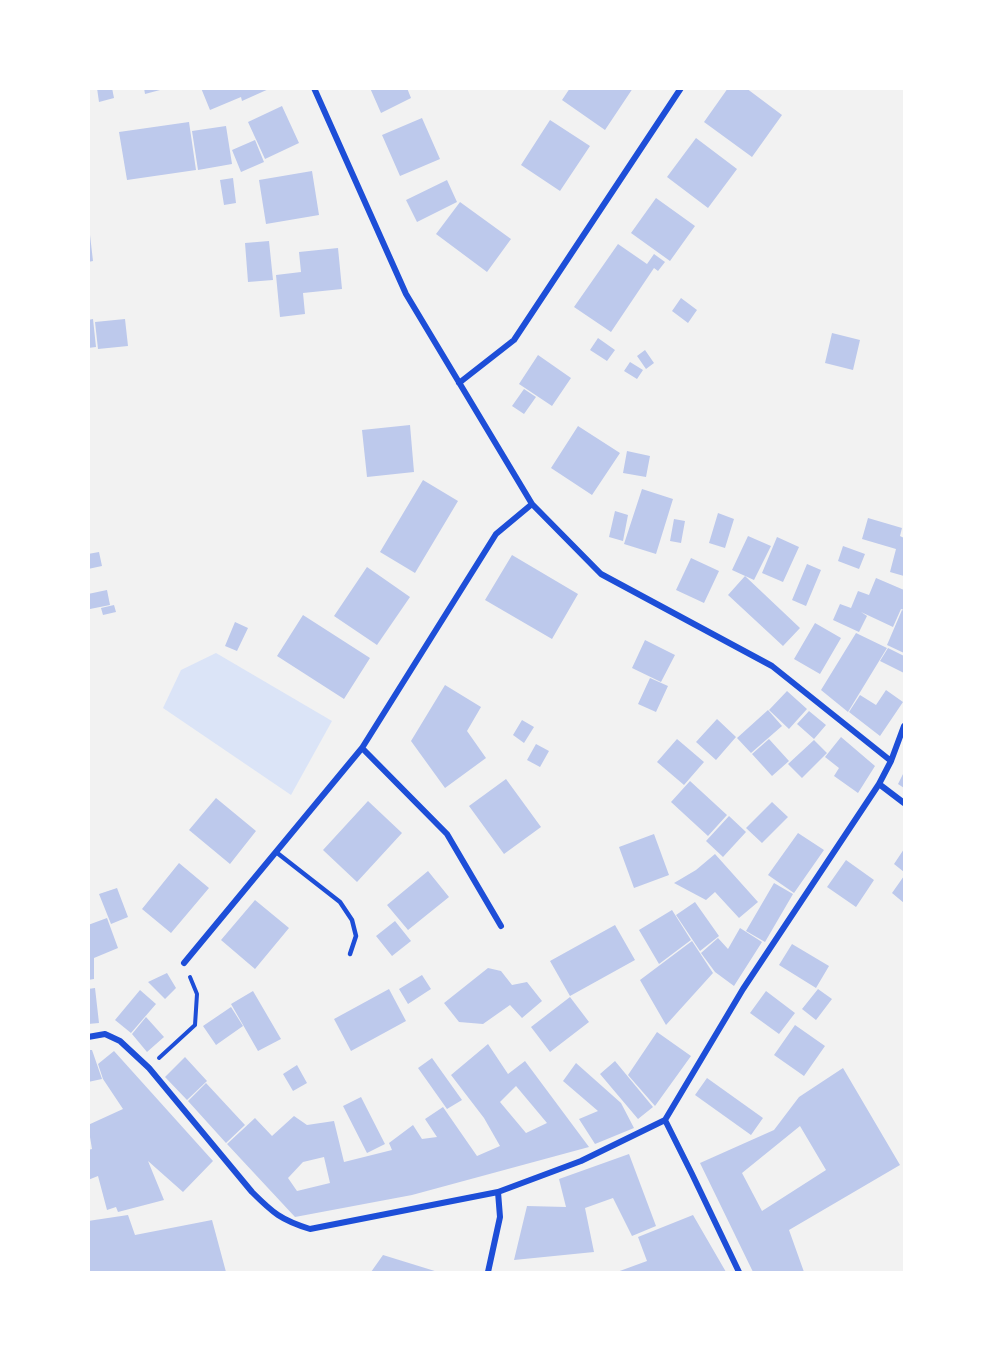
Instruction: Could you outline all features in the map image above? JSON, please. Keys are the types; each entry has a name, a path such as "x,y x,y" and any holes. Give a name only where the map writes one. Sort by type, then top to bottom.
{"street":[{"path":"314,88 406,294 532,504 601,574 772,666 891,761"},
{"path":"459,383 514,340 681,88"},
{"path":"184,963 362,748 496,534 532,504"},
{"path":"88,1037 105,1035 120,1041 149,1068 270,1211 289,1222 310,1229 498,1192 581,1161 665,1120 743,989 879,784 891,761 904,726"},
{"path":"362,748 447,834 501,926"},
{"path":"879,784 904,803"},
{"path":"665,1120 739,1272"},
{"path":"488,1272 500,1217 498,1192"}],"lane":[{"path":"276,852 340,902 352,920 356,936 350,954"}],"path":[{"path":"149,1068 195,1025 197,994 184,963"}],"shaded area":[{"path":"216,653 332,721 291,795 163,708 181,670"}],"building":[{"path":"97,88 112,88 114,98 99,102"},
{"path":"144,88 160,88 160,90 145,94"},
{"path":"201,88 271,88 242,101 241,97 210,110"},
{"path":"370,88 407,88 411,98 381,113"},
{"path":"570,88 633,88 605,130 562,100"},
{"path":"728,88 746,88 782,115 752,157 704,122"},
{"path":"282,106 299,143 265,159 248,122"},
{"path":"422,118 440,159 400,176 382,135"},
{"path":"550,120 590,146 560,191 521,165"},
{"path":"189,122 196,170 127,180 119,132"},
{"path":"226,126 232,164 198,170 192,131"},
{"path":"696,138 737,169 708,208 667,177"},
{"path":"255,140 264,162 241,172 232,150"},
{"path":"312,171 319,215 266,224 259,180"},
{"path":"233,178 236,203 224,205 220,180"},
{"path":"447,180 457,202 417,222 406,200"},
{"path":"656,198 695,226 670,261 631,233"},
{"path":"460,202 511,239 487,272 436,234"},
{"path":"88,235 90,235 93,261 88,262"},
{"path":"269,241 273,280 248,282 245,243"},
{"path":"618,244 647,264 654,254 665,262 658,271 654,268 611,332 574,307"},
{"path":"338,248 342,289 303,293 305,314 280,317 276,275 301,272 299,252"},
{"path":"681,298 697,310 688,323 672,311"},
{"path":"93,319 96,347 88,348 88,320"},
{"path":"125,319 128,346 98,349 95,322"},
{"path":"832,333 860,340 853,370 825,363"},
{"path":"598,338 615,350 607,361 590,350"},
{"path":"645,350 654,363 646,369 637,356"},
{"path":"538,355 571,378 552,406 519,384"},
{"path":"630,362 643,370 637,379 624,371"},
{"path":"524,389 536,397 524,414 512,406"},
{"path":"410,425 414,472 367,477 362,430"},
{"path":"578,426 620,453 592,495 551,468"},
{"path":"627,451 650,456 646,477 623,473"},
{"path":"423,480 458,501 415,573 380,552"},
{"path":"642,489 673,499 656,554 624,544"},
{"path":"615,511 628,515 623,541 609,537"},
{"path":"718,513 734,519 725,548 709,543"},
{"path":"868,518 902,528 900,536 904,538 904,576 890,572 896,549 862,539"},
{"path":"674,519 685,521 681,543 670,541"},
{"path":"748,536 771,546 754,580 732,570"},
{"path":"777,537 799,547 783,582 762,573"},
{"path":"843,546 865,554 859,569 838,561"},
{"path":"99,552 102,566 88,569 88,554"},
{"path":"512,555 578,594 552,639 485,600"},
{"path":"691,558 719,571 704,603 676,590"},
{"path":"807,564 821,570 806,606 792,600"},
{"path":"367,567 410,597 377,645 334,616"},
{"path":"745,576 800,628 783,646 728,595"},
{"path":"876,578 904,590 904,610 901,609 893,627 861,612 867,616 859,632 833,620 840,604 851,608 858,591 869,595"},
{"path":"107,590 110,605 90,609 88,594"},
{"path":"114,605 116,612 103,615 101,608"},
{"path":"902,610 904,611 904,653 887,645"},
{"path":"303,615 370,658 344,699 277,656"},
{"path":"235,622 248,628 237,651 225,646"},
{"path":"815,623 841,638 820,674 794,659"},
{"path":"856,633 887,648 848,712 821,690"},
{"path":"645,640 675,655 661,682 632,668"},
{"path":"888,648 904,656 904,673 880,661"},
{"path":"650,678 668,686 656,712 638,704"},
{"path":"445,685 481,707 467,731 486,758 445,788 411,741"},
{"path":"886,690 903,702 880,736 849,712 860,695 876,705"},
{"path":"787,691 807,709 789,729 769,710"},
{"path":"768,710 782,726 751,753 737,738"},
{"path":"809,711 826,725 814,739 797,724"},
{"path":"717,719 736,737 716,760 696,742"},
{"path":"522,720 534,727 524,743 513,735"},
{"path":"841,737 875,766 858,793 834,776 839,768 825,757"},
{"path":"677,739 704,762 684,785 657,762"},
{"path":"769,739 789,761 772,776 752,754"},
{"path":"814,740 827,753 802,778 788,764"},
{"path":"536,744 549,751 540,767 527,760"},
{"path":"904,772 904,788 898,784"},
{"path":"506,779 541,827 504,854 469,806"},
{"path":"690,781 727,815 708,836 671,802"},
{"path":"216,798 256,831 230,864 189,830"},
{"path":"368,801 402,833 357,882 323,850"},
{"path":"772,802 788,817 762,843 746,828"},
{"path":"729,816 746,832 723,857 706,841"},
{"path":"798,833 824,850 794,893 768,875"},
{"path":"654,834 669,875 634,888 619,847"},
{"path":"904,849 904,872 894,864"},
{"path":"715,854 758,902 739,918 715,892 706,900 674,883 696,870"},
{"path":"846,860 874,880 856,907 827,887"},
{"path":"179,863 209,888 171,933 142,909"},
{"path":"428,871 449,897 408,930 387,905"},
{"path":"904,876 904,903 892,893"},
{"path":"774,883 793,894 765,942 746,931"},
{"path":"117,888 128,917 111,924 99,894"},
{"path":"255,900 289,928 255,969 221,940"},
{"path":"695,902 719,936 700,951 676,915"},
{"path":"672,910 691,940 659,964 639,930"},
{"path":"107,918 118,948 94,958 94,979 88,980 88,925"},
{"path":"395,921 411,941 392,956 376,936"},
{"path":"615,925 635,960 570,996 550,961"},
{"path":"740,928 762,942 734,986 715,972 701,953 718,938 728,949"},
{"path":"692,941 713,973 666,1025 640,980"},
{"path":"792,944 829,966 816,988 779,965"},
{"path":"488,968 501,971 512,985 527,982 542,1001 522,1018 510,1005 483,1024 459,1022 444,1003"},
{"path":"167,973 176,988 165,999 148,982"},
{"path":"422,975 431,989 408,1004 399,989"},
{"path":"95,988 99,1023 88,1024 88,989"},
{"path":"389,989 406,1021 351,1051 334,1019"},
{"path":"818,989 832,999 816,1020 802,1009"},
{"path":"140,990 156,1004 131,1033 115,1020"},
{"path":"253,991 281,1039 258,1051 231,1004"},
{"path":"766,991 795,1013 779,1034 750,1013"},
{"path":"570,997 589,1022 550,1052 531,1027"},
{"path":"231,1007 243,1026 216,1045 203,1026"},
{"path":"146,1017 164,1037 147,1052 132,1034"},
{"path":"795,1025 825,1046 804,1076 774,1055"},
{"path":"657,1032 691,1056 655,1106 628,1075"},
{"path":"488,1044 508,1074 525,1061 589,1147 412,1195 295,1217 227,1144 255,1118 272,1136 294,1116 307,1125 334,1121 344,1162 392,1150 389,1143 413,1125 422,1139 437,1137 425,1119 443,1107 477,1156 500,1146 484,1118 451,1075","holes":["516,1086 547,1123 526,1133 500,1102","324,1157 330,1183 297,1191 288,1178 303,1162"]},
{"path":"88,1050 92,1050 102,1079 88,1082"},
{"path":"114,1051 213,1161 183,1192 148,1161 164,1200 118,1212 116,1207 107,1210 98,1176 88,1180 88,1150 92,1149 88,1125 123,1109 103,1079 98,1064"},
{"path":"185,1057 207,1081 187,1100 165,1077"},
{"path":"432,1058 462,1100 447,1109 418,1068"},
{"path":"615,1061 653,1107 638,1119 600,1074"},
{"path":"576,1063 621,1103 634,1128 595,1144 579,1119 598,1111 563,1081"},
{"path":"297,1065 307,1083 293,1091 283,1074"},
{"path":"843,1068 900,1165 789,1230 804,1272 753,1272 700,1163 774,1130 799,1097","holes":["800,1126 826,1170 762,1211 742,1173"]},
{"path":"707,1078 763,1118 751,1135 695,1095"},
{"path":"206,1083 245,1125 226,1143 188,1101"},
{"path":"361,1097 385,1144 367,1153 343,1106"},
{"path":"629,1154 656,1226 632,1236 613,1198 585,1208 594,1252 514,1260 527,1206 566,1207 559,1179"},
{"path":"128,1215 135,1235 212,1220 226,1272 88,1272 88,1221"},
{"path":"693,1215 726,1272 617,1272 647,1261 638,1237"},
{"path":"383,1255 438,1272 371,1272"}]}
